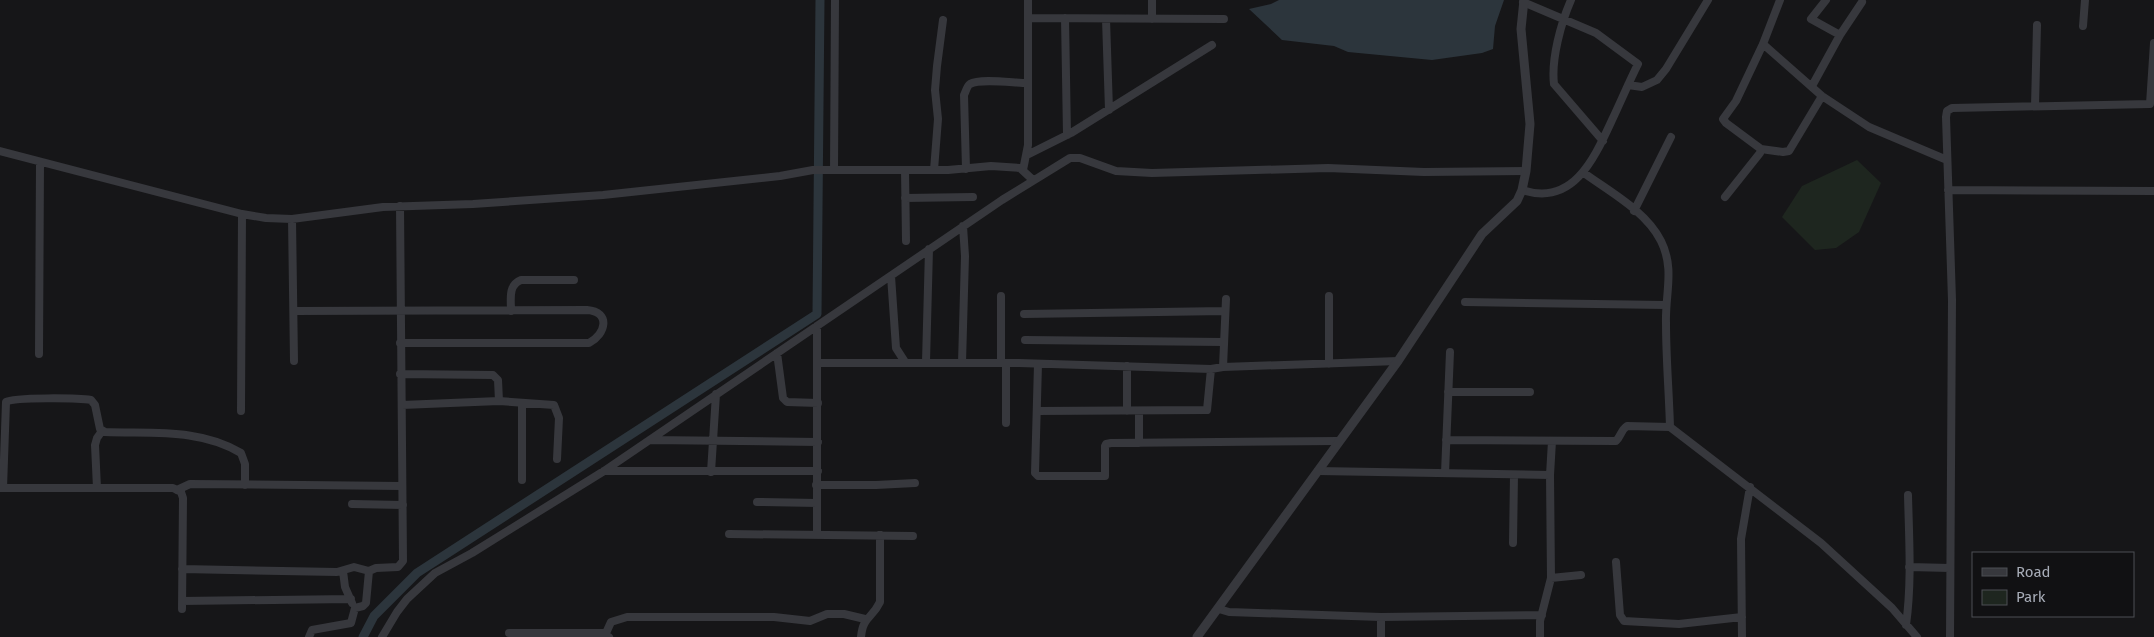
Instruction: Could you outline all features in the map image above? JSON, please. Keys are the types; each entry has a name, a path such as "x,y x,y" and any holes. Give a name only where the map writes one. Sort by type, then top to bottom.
{"street":[{"path":"831,170 835,0"},
{"path":"1028,0 1028,174"},
{"path":"1152,0 1152,19"},
{"path":"1571,0 1562,19 1553,73 1554,84 1603,141"},
{"path":"1628,85 1642,87 1657,80 1666,69 1708,0"},
{"path":"1780,0 1736,101 1723,119 1761,149 1789,151 1822,96"},
{"path":"1826,0 1811,19 1840,35"},
{"path":"2083,26 2085,0"},
{"path":"1196,637 1219,609 1398,360 1482,234 1517,201 1522,190 1526,171 1530,124 1521,29 1523,1 1596,33 1638,64 1603,141 1584,173 1558,192 1534,194 1522,190"},
{"path":"1812,86 1840,35 1862,2"},
{"path":"1028,18 1224,19"},
{"path":"1065,18 1067,135"},
{"path":"1106,18 1109,110"},
{"path":"934,170 938,119 935,90 943,20"},
{"path":"2035,106 2037,25"},
{"path":"1950,637 1952,300 1947,111 1952,108 2150,104 2153,87 2154,43"},
{"path":"1762,44 1822,96 1869,126 1947,160"},
{"path":"1027,155 1067,135 1212,45"},
{"path":"966,169 964,94 968,86 971,83 985,81 1027,83"},
{"path":"1634,211 1671,137"},
{"path":"1724,197 1760,153 1761,149"},
{"path":"0,151 40,163 242,214 266,218 292,219 368,208 490,203 603,195 780,176 813,170 934,170 991,166 1028,174"},
{"path":"382,637 407,599 435,573 472,553 604,471 929,250 963,226 1028,174 1070,158 1080,158 1116,171 1152,173 1328,168 1424,172 1526,171"},
{"path":"39,354 40,163"},
{"path":"905,170 906,241"},
{"path":"1584,173 1634,211 1661,241 1670,268 1666,305 1670,427"},
{"path":"1948,190 2154,191"},
{"path":"905,198 973,197"},
{"path":"182,569 343,571 354,568 369,571 376,568 398,567 402,564 400,206"},
{"path":"242,214 242,411"},
{"path":"292,219 294,361"},
{"path":"962,363 965,256 963,226"},
{"path":"926,362 929,250"},
{"path":"891,276 896,348 905,362"},
{"path":"512,311 512,289 516,282 574,280"},
{"path":"1001,296 1006,424"},
{"path":"1329,296 1329,364"},
{"path":"1223,367 1226,299"},
{"path":"1466,302 1666,305"},
{"path":"294,311 594,311 601,316 603,329 589,343 400,343"},
{"path":"1024,314 1225,311"},
{"path":"816,534 816,485 818,471 817,326"},
{"path":"1025,340 1223,342"},
{"path":"1445,473 1450,352"},
{"path":"777,353 783,398 787,402 818,403"},
{"path":"817,363 1004,363 1211,369 1398,360"},
{"path":"1038,364 1035,472 1038,476 1102,477 1106,474 1106,444 1338,441"},
{"path":"1126,366 1126,411"},
{"path":"1037,410 1207,410 1211,369"},
{"path":"400,374 493,375 498,380 499,401"},
{"path":"1448,392 1530,392"},
{"path":"711,472 716,394"},
{"path":"102,431 99,426 95,405 91,400 8,400 4,406 1,488 173,488 181,492 183,498 182,605 351,600"},
{"path":"402,405 499,401 551,403 557,408 559,418 558,459"},
{"path":"522,403 522,480"},
{"path":"1139,411 1139,443"},
{"path":"1446,440 1616,441 1620,438 1622,429 1627,426 1670,427 1821,543 1892,608 1917,637"},
{"path":"102,431 190,435 215,440 241,453 245,464 245,485"},
{"path":"97,488 95,444 102,431"},
{"path":"650,440 818,442"},
{"path":"1540,637 1540,621 1551,578 1550,475 1552,441"},
{"path":"604,471 818,471"},
{"path":"1318,471 1550,475"},
{"path":"1513,543 1514,475"},
{"path":"816,485 876,486 915,483"},
{"path":"177,490 190,484 402,486"},
{"path":"1742,637 1741,539 1750,487"},
{"path":"1906,625 1909,567 1908,495"},
{"path":"757,502 817,503"},
{"path":"352,504 403,505"},
{"path":"729,534 913,536"},
{"path":"861,637 865,619 877,609 880,602 880,535"},
{"path":"1616,562 1620,615 1624,621 1679,624 1742,617"},
{"path":"1909,567 1950,568"},
{"path":"309,637 312,630 349,624 352,621 355,608 346,587 343,571"},
{"path":"355,608 366,603 369,571"},
{"path":"1551,578 1581,575"},
{"path":"1219,609 1229,612 1381,617 1542,615"},
{"path":"509,633 530,635 608,635 611,622 626,617 774,617 810,621 827,614 844,614 865,619"},
{"path":"1381,617 1381,637"}],"green space":[{"path":"1857,160 1881,183 1859,232 1836,248 1815,250 1782,217 1802,186"}],"shaded area":[{"path":"1279,0 1504,0 1495,26 1493,49 1482,53 1432,60 1348,52 1334,46 1282,40 1249,9 1271,4"}],"waterway":[{"path":"363,637 374,616 417,573 817,314 820,0"}]}
